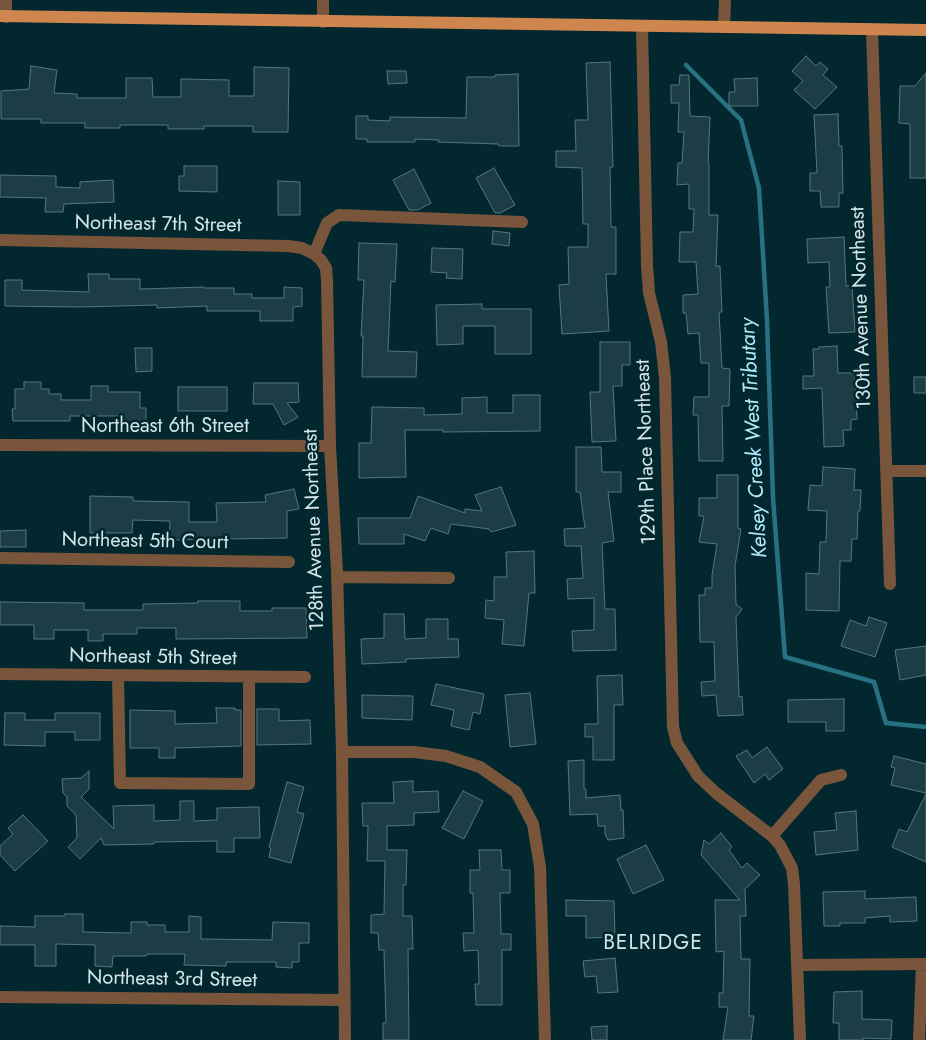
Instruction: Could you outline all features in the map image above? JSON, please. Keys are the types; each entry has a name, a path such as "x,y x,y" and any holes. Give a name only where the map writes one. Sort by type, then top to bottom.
{"main road":[{"path":"3,17 926,30"}],"street":[{"path":"3,17 6,0"},
{"path":"323,0 323,22"},
{"path":"724,27 725,0"},
{"name":"129th Place Northeast","path":"642,26 647,265 649,293 661,342 665,378 673,727 677,743 698,776 716,793 772,836"},
{"name":"130th Avenue Northeast","path":"872,30 890,584"},
{"path":"314,254 327,223 340,215 522,222"},
{"name":"Northeast 7th Street","path":"0,240 288,246 302,248 314,254"},
{"name":"128th Avenue Northeast","path":"314,254 322,260 326,268 327,280 330,446 337,577 342,752 345,1040"},
{"name":"Northeast 6th Street","path":"0,445 330,446"},
{"path":"886,471 926,471"},
{"name":"Northeast 5th Court","path":"0,558 289,562"},
{"path":"337,577 449,578"},
{"name":"Northeast 5th Street","path":"0,674 305,678"},
{"path":"118,676 120,783 249,784 249,678"},
{"path":"342,752 414,752 446,756 480,767 516,792 533,824 540,867 545,1040"},
{"path":"800,1040 792,868 780,845 772,836 822,780 841,775"},
{"path":"798,965 924,964 919,1040"},
{"name":"Northeast 3rd Street","path":"0,997 344,1000"}],"building":[{"path":"806,56 816,66 820,62 828,69 823,75 837,87 815,109 794,90 803,81 792,71"},
{"path":"610,62 613,167 610,167 611,227 616,227 616,274 606,274 609,331 562,334 559,285 569,284 568,247 588,247 588,224 583,224 582,168 556,167 556,151 576,151 575,120 588,120 586,63"},
{"path":"31,66 57,70 54,93 77,94 77,98 126,98 126,78 152,78 153,97 181,97 181,79 229,80 229,96 254,96 254,67 289,68 288,132 253,132 253,126 204,126 204,129 168,129 168,125 120,125 120,128 85,128 85,123 41,123 41,119 1,119 1,91 29,89"},
{"path":"387,71 406,71 407,83 388,84"},
{"path":"926,73 926,178 910,178 910,124 899,123 900,86 915,86"},
{"path":"518,74 519,146 438,142 439,140 415,139 415,142 367,142 367,139 356,139 356,116 368,116 368,120 390,121 390,117 466,118 467,77 495,77 495,75"},
{"path":"680,75 689,75 690,116 710,117 708,163 709,215 718,215 716,266 720,266 722,312 719,312 722,368 730,369 729,406 722,406 723,461 699,461 698,415 693,415 694,397 709,397 709,363 701,363 699,333 688,334 686,313 683,313 683,295 698,294 696,262 679,262 680,232 693,232 694,209 689,209 689,184 677,185 678,163 682,163 684,132 678,132 679,103 671,103 671,85 679,85"},
{"path":"757,78 758,106 729,106 729,92 735,92 734,79"},
{"path":"838,114 839,146 842,146 843,193 839,193 839,207 821,207 820,191 810,191 810,173 817,173 814,115"},
{"path":"184,166 217,166 217,192 179,191 179,176 184,176"},
{"path":"494,168 515,205 500,213 495,213 476,178"},
{"path":"414,169 431,203 418,210 409,210 393,180"},
{"path":"0,175 56,176 56,187 80,188 80,182 113,180 114,202 64,204 63,212 45,212 46,198 0,197"},
{"path":"278,181 300,182 300,215 278,215"},
{"path":"493,231 510,233 509,246 492,244"},
{"path":"844,237 846,286 852,286 855,332 829,333 826,287 830,287 829,262 808,263 807,239"},
{"path":"359,243 397,244 395,282 391,281 388,351 417,352 416,377 362,377 363,336 361,336 364,280 358,280"},
{"path":"432,248 463,249 462,279 446,278 447,273 431,272"},
{"path":"88,274 109,274 109,279 140,279 140,289 234,288 234,294 252,294 252,298 284,298 284,287 302,288 302,306 293,307 293,321 260,321 260,311 207,311 207,306 157,308 157,305 5,306 5,280 22,280 22,290 89,292"},
{"path":"482,304 482,309 531,309 531,354 495,354 495,326 463,326 463,344 437,345 436,305"},
{"path":"600,342 630,342 630,365 622,365 622,386 613,386 616,441 592,442 590,392 600,392"},
{"path":"837,346 838,373 855,373 857,419 851,420 851,430 843,430 844,446 824,447 822,388 803,389 803,376 814,376 813,349"},
{"path":"135,348 152,348 152,371 136,372"},
{"path":"914,377 926,377 926,393 914,393"},
{"path":"24,382 41,382 41,389 49,389 49,394 61,394 61,400 91,400 91,386 108,386 108,392 140,392 140,408 146,408 146,424 122,424 122,416 70,416 70,421 13,421 12,409 15,409 15,389 24,389"},
{"path":"254,383 298,383 299,402 287,403 298,417 284,425 273,404 253,404"},
{"path":"178,387 227,387 227,411 178,411"},
{"path":"513,395 540,395 540,431 443,432 443,430 405,430 406,477 359,478 359,443 371,443 372,407 424,408 424,415 462,414 462,398 487,397 487,413 513,413"},
{"path":"576,447 601,447 602,472 621,472 621,492 608,492 614,541 602,543 605,609 615,609 616,650 573,651 572,631 594,630 594,598 568,599 567,579 583,578 581,546 565,546 564,529 585,528 580,492 576,492"},
{"path":"823,467 855,469 854,490 861,490 857,539 852,539 851,561 840,561 839,611 806,610 806,573 819,574 820,542 826,542 827,511 808,510 810,485 822,486"},
{"path":"717,475 738,475 738,528 741,529 735,566 736,604 742,609 736,617 739,697 742,696 743,715 718,716 716,695 702,696 701,682 715,681 714,642 700,642 699,595 705,595 705,588 712,588 717,544 699,542 704,516 699,516 699,498 717,498"},
{"path":"501,487 516,525 491,532 489,529 451,524 448,534 431,528 425,541 404,534 404,544 359,544 358,518 410,518 418,496 465,513 465,509 482,511 475,495"},
{"path":"294,489 299,509 287,511 287,538 169,540 170,521 133,520 132,533 90,533 90,496 133,497 133,501 189,502 189,522 217,522 216,503 266,502 265,495"},
{"path":"26,530 26,547 0,547 0,531"},
{"path":"534,551 535,593 529,593 524,646 502,644 504,620 485,618 486,600 494,601 494,577 507,577 506,552"},
{"path":"198,601 240,601 240,611 272,611 272,608 306,608 307,638 176,639 176,628 137,628 137,634 103,634 103,641 88,641 88,630 54,630 54,639 34,639 34,625 0,625 0,602 84,603 84,610 143,610 143,604 198,603"},
{"path":"384,614 404,614 405,639 426,638 426,619 448,619 448,639 458,639 459,657 406,659 406,662 362,664 361,639 384,638"},
{"path":"869,617 887,623 875,657 841,646 850,620 866,626"},
{"path":"926,646 926,675 900,680 895,650"},
{"path":"622,675 623,705 614,705 614,760 593,760 593,737 585,737 585,724 598,724 597,676"},
{"path":"436,684 484,694 480,714 473,712 469,730 451,726 454,710 431,705"},
{"path":"530,693 536,744 510,747 505,695"},
{"path":"362,695 413,696 412,720 362,718"},
{"path":"844,699 844,731 826,731 826,722 788,722 788,700"},
{"path":"216,708 235,708 235,710 241,710 241,746 175,748 175,758 159,758 159,748 130,748 130,710 175,711 175,724 217,723"},
{"path":"257,709 279,709 279,721 310,720 311,744 257,745"},
{"path":"5,713 25,713 25,720 55,720 55,713 100,713 100,740 75,740 75,732 45,732 45,746 4,745"},
{"path":"767,747 783,769 769,780 765,774 754,783 736,756 747,750 752,758"},
{"path":"894,756 926,764 926,793 891,785 895,768 891,767"},
{"path":"584,760 584,789 586,789 586,798 620,795 621,810 623,810 624,838 608,840 605,834 605,826 598,826 597,814 570,815 568,761"},
{"path":"89,771 89,789 81,797 114,829 113,806 154,805 154,821 180,820 180,801 194,801 194,821 217,820 217,808 259,807 260,838 234,838 234,852 217,852 217,841 104,845 101,838 80,859 68,847 77,838 76,815 67,806 67,797 63,793 62,779 81,778"},
{"path":"413,781 413,792 438,791 439,812 414,813 414,825 387,826 387,850 407,850 406,885 403,885 403,916 412,916 413,949 408,949 409,1040 383,1040 383,1023 386,1023 384,950 379,950 378,933 371,933 371,915 384,914 385,861 367,861 368,826 363,826 362,803 394,803 393,782"},
{"path":"287,782 304,787 297,812 304,814 291,863 269,857 271,848 269,847"},
{"path":"463,791 483,801 464,839 442,828"},
{"path":"926,794 926,862 892,847 899,829 907,832"},
{"path":"856,811 858,850 816,855 814,832 837,830 835,813"},
{"path":"23,815 48,841 15,871 0,855 0,846 13,834 8,828"},
{"path":"721,833 732,847 729,850 742,868 747,863 760,875 745,889 746,916 740,916 741,959 750,959 749,1016 754,1016 751,1040 723,1040 728,1007 719,1007 719,993 723,993 724,951 716,952 715,900 740,900 701,855 704,840 709,844"},
{"path":"646,845 664,880 633,894 617,859"},
{"path":"479,850 501,850 502,870 510,870 510,893 500,893 501,934 511,934 511,950 502,950 502,1005 476,1005 475,984 479,984 478,950 464,951 463,933 474,933 473,893 470,893 470,870 480,870"},
{"path":"865,891 865,899 916,897 917,921 890,922 890,916 865,918 865,923 840,923 840,926 824,926 823,892"},
{"path":"566,900 614,901 615,937 586,938 586,916 566,916"},
{"path":"65,914 83,914 83,932 131,933 131,922 147,922 147,925 165,925 165,932 189,932 189,916 201,917 201,939 272,940 273,922 309,923 309,943 299,943 299,962 292,962 292,968 276,967 276,962 226,962 226,966 184,965 185,954 113,956 112,967 95,966 95,945 56,944 56,966 35,966 35,945 0,945 0,926 35,927 35,916 64,916"},
{"path":"615,958 618,992 598,993 596,976 585,977 583,961"},
{"path":"862,991 862,1019 892,1020 891,1039 863,1038 863,1040 839,1040 839,1023 833,1023 834,992"},
{"path":"607,1026 607,1040 592,1040 591,1027"}],"waterway":[{"name":"Kelsey Creek West Tributary","path":"686,65 741,120 759,188 767,320 773,498 785,657 874,682 886,723 926,727"}],"district":[{"name":"BELRIDGE","path":"653,944"}]}
